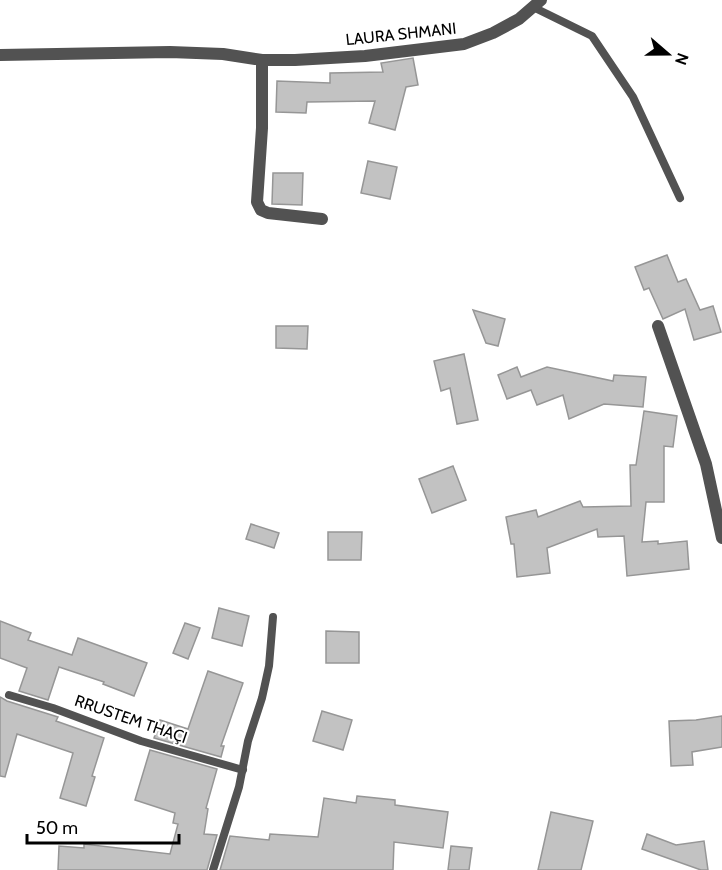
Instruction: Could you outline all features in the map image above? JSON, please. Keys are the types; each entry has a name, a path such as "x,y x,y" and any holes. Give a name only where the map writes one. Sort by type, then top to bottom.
{"street":[{"name":"LAURA SHMANI","path":"0,55 170,52 223,54 262,60 365,56 464,44 493,33 519,19 537,4"},
{"path":"262,60 262,128 257,202 261,210 268,213 322,219"},
{"path":"658,326 706,464 722,538"}],"lane":[{"name":"LAURA SHMANI","path":"537,4 591,36 633,97 680,198"},
{"path":"213,870 243,770 248,741 269,666 273,617"},
{"name":"RRUSTEM THAÇI","path":"9,695 62,711 141,741 243,770"}],"building":[{"path":"413,58 418,85 406,87 395,130 369,123 375,101 307,102 306,113 276,112 277,81 330,83 330,73 383,72 381,63"},
{"path":"368,161 397,167 390,199 361,193"},
{"path":"273,173 303,173 302,205 272,204"},
{"path":"667,255 678,282 686,279 700,310 713,306 721,332 694,340 685,309 663,319 649,288 644,290 635,267"},
{"path":"473,310 505,319 498,346 486,343"},
{"path":"276,326 308,326 307,349 276,348"},
{"path":"464,354 478,420 457,424 450,388 441,391 434,361"},
{"path":"517,367 521,377 547,367 613,381 614,375 646,377 643,407 604,404 569,419 563,395 537,405 531,390 507,399 498,375"},
{"path":"644,411 677,416 673,447 664,446 664,502 646,502 642,542 658,541 658,544 687,541 689,569 627,576 624,536 598,537 597,529 547,548 550,573 517,577 514,544 511,544 506,517 536,510 538,517 580,501 583,507 631,506 630,465 636,465"},
{"path":"453,466 466,500 432,513 419,479"},
{"path":"251,524 279,533 274,548 246,539"},
{"path":"328,532 362,532 361,560 328,560"},
{"path":"219,608 249,616 242,646 212,638"},
{"path":"0,621 31,633 28,640 72,655 78,638 147,663 134,696 103,684 104,682 59,667 48,700 19,691 27,668 0,658"},
{"path":"185,623 200,628 188,659 173,653"},
{"path":"326,631 359,632 359,663 326,663"},
{"path":"208,671 243,683 221,746 224,746 221,757 154,738 160,720 188,729"},
{"path":"0,697 58,717 56,721 104,738 92,776 95,777 86,806 60,798 73,753 17,734 5,777 0,776"},
{"path":"322,711 352,720 343,750 313,741"},
{"path":"722,716 722,747 692,752 693,765 671,766 669,721"},
{"path":"150,750 217,769 206,808 208,809 204,834 217,835 207,870 58,870 59,846 84,848 84,844 170,854 178,824 173,823 175,813 135,800"},
{"path":"357,796 395,800 395,805 448,812 443,848 394,842 393,870 220,870 230,836 269,840 270,834 318,837 324,798 356,803"},
{"path":"551,812 593,821 581,870 538,870"},
{"path":"647,834 676,845 704,841 708,870 701,870 642,849"},
{"path":"451,846 472,848 469,870 448,870"}]}
